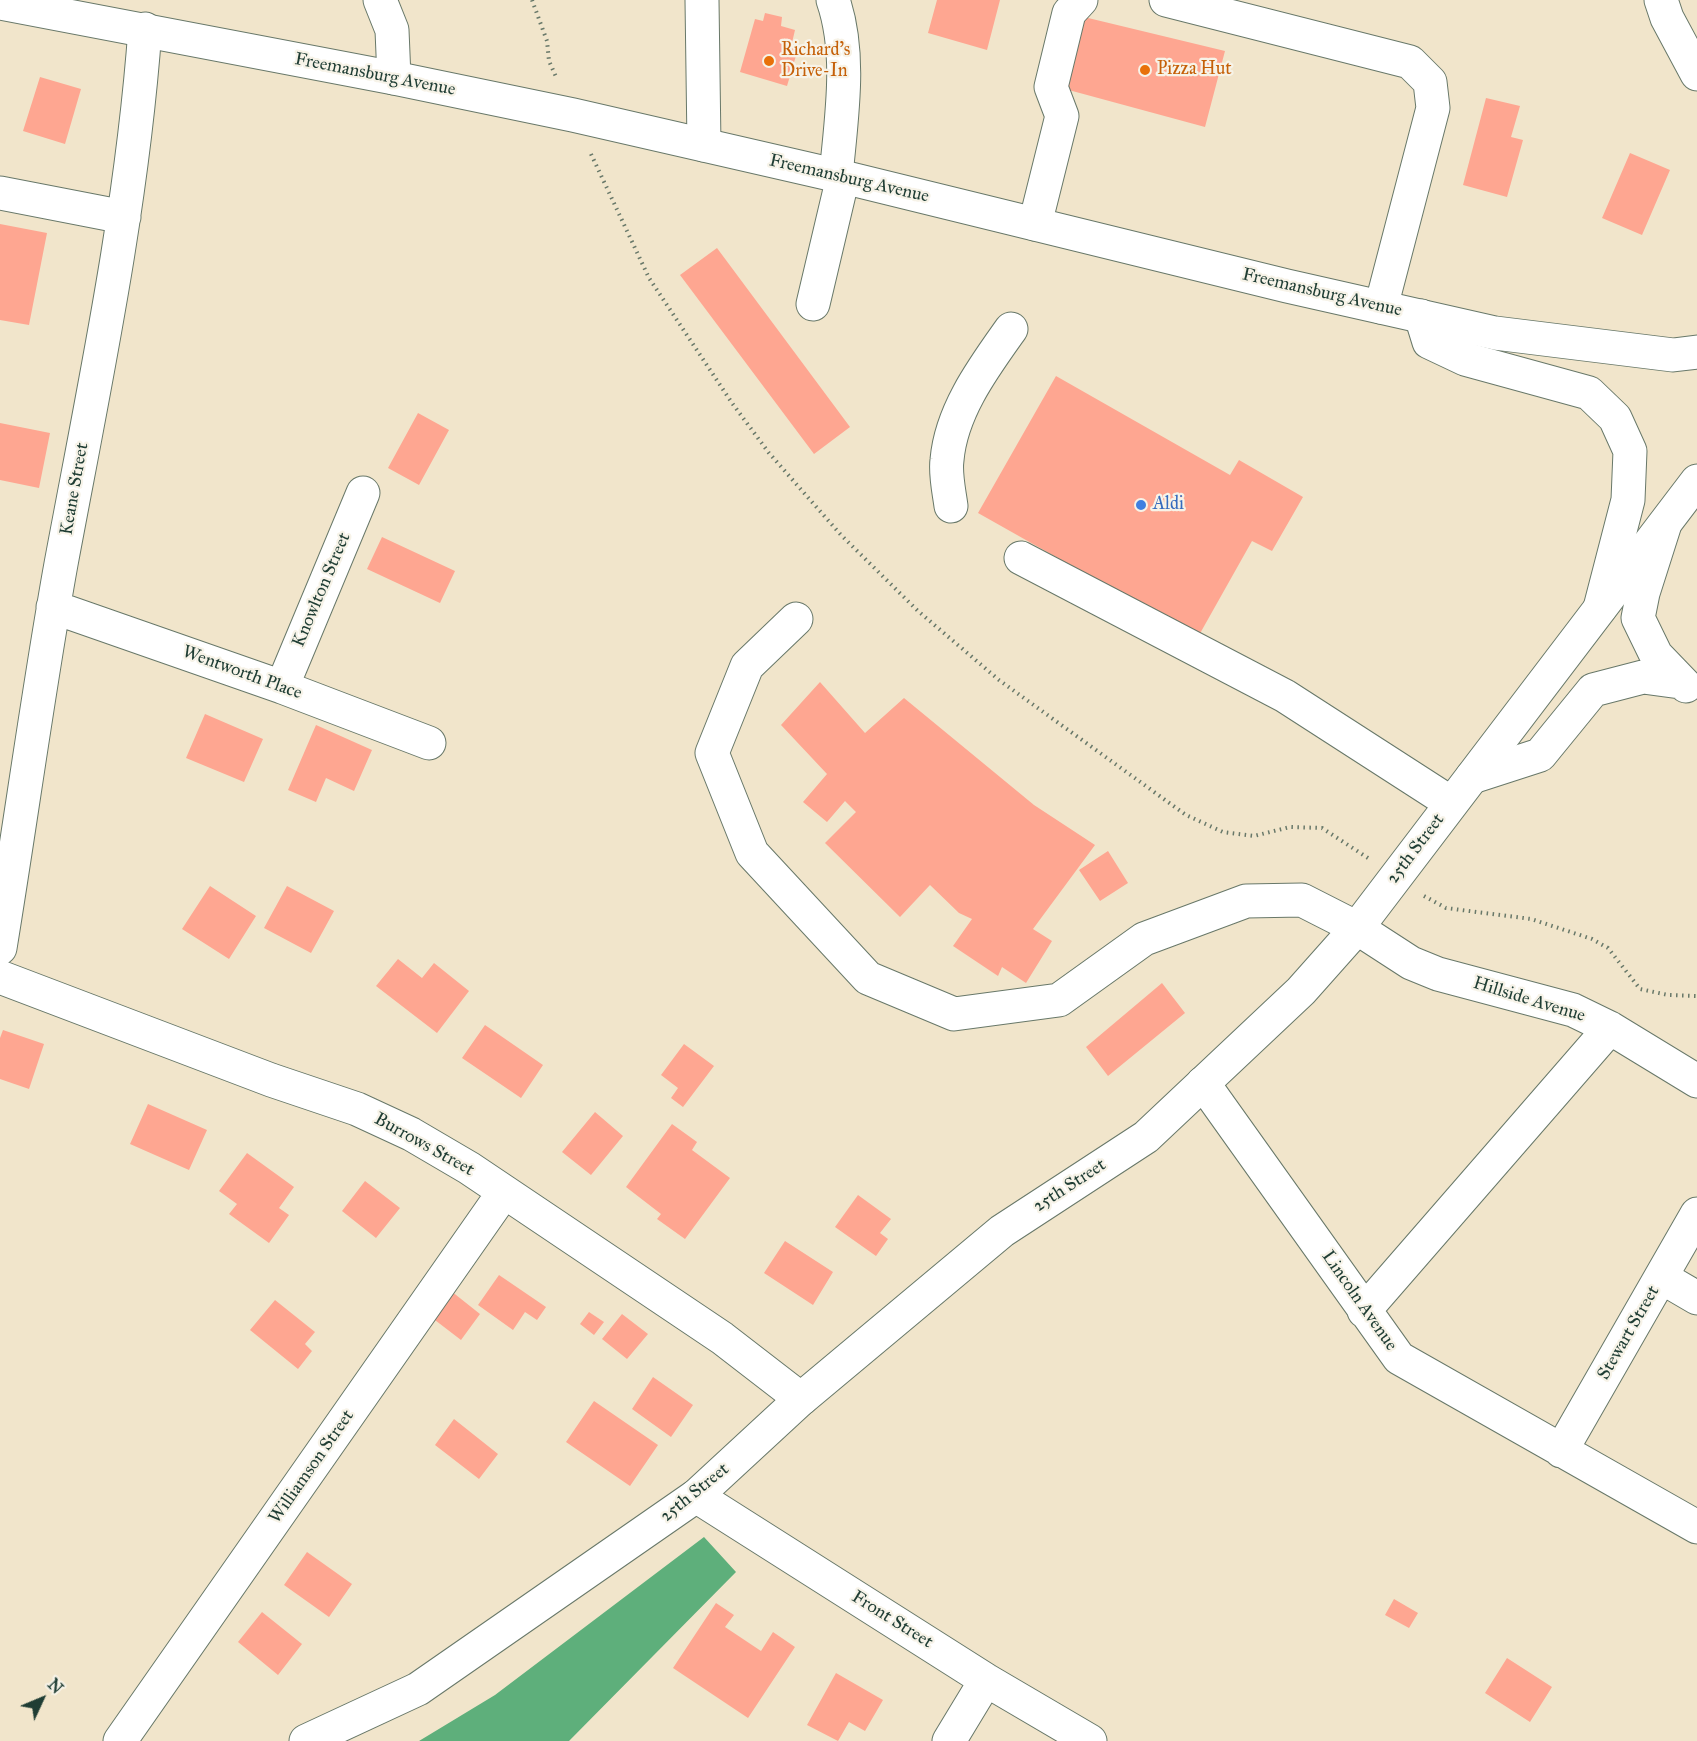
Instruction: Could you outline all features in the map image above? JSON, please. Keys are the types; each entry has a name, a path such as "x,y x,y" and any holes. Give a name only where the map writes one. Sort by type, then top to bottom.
{"street":[{"path":"380,0 392,30 394,78"},
{"path":"702,0 704,145"},
{"path":"813,304 840,177 843,55 839,19 833,0"},
{"path":"1035,224 1062,116 1051,87 1069,13 1081,0"},
{"path":"1166,0 1410,62 1430,82 1433,108 1381,307"},
{"path":"1660,0 1697,74"},
{"name":"Freemansburg Avenue","path":"0,3 145,29 573,115 840,177 1287,286 1495,333 1673,355 1697,352"},
{"name":"Keane Street","path":"0,948 53,607 124,217 141,89 145,29"},
{"path":"0,193 124,217"},
{"path":"1421,316 1429,342 1465,359 1589,393 1615,418 1630,452 1628,501 1600,608"},
{"path":"951,506 946,461 951,434 979,377 1011,329"},
{"name":"25th Street","path":"306,1741 418,1689 696,1496 801,1399 1002,1230 1146,1137 1300,991 1356,928 1697,481"},
{"name":"Knowlton Street","path":"282,687 363,493"},
{"path":"1665,523 1643,593 1638,618 1656,656 1688,688"},
{"path":"1021,558 1285,696 1451,803"},
{"name":"Wentworth Place","path":"53,607 282,687 429,743"},
{"name":"Hillside Avenue","path":"796,619 747,666 712,753 752,853 868,978 954,1014 1059,1000 1144,939 1246,901 1302,900 1356,928 1411,963 1438,974 1573,1010 1610,1028 1697,1081"},
{"path":"1472,777 1540,755 1593,690 1642,677 1688,688"},
{"name":"Burrows Street","path":"0,977 271,1080 357,1109 411,1134 470,1168 722,1338 801,1399"},
{"path":"1364,1311 1610,1028"},
{"name":"Lincoln Avenue","path":"1203,1083 1399,1358 1697,1527"},
{"name":"Williamson Street","path":"120,1741 504,1192"},
{"name":"Stewart Street","path":"1561,1451 1697,1214"},
{"path":"1661,1277 1697,1298"},
{"name":"Front Street","path":"696,1496 986,1680 1090,1741"},
{"path":"950,1741 986,1680"}],"path":[{"path":"532,0 547,41 549,61"},
{"path":"597,168 655,287 732,403 769,453 841,535 918,611 999,680 1186,815 1223,832 1254,836 1290,827 1322,828 1359,851"},
{"path":"1428,899 1446,908 1531,919 1592,939 1608,948 1640,989 1668,995 1697,996"}],"green space":[{"path":"704,1537 736,1572 569,1741 419,1741 495,1695"}],"building":[{"path":"937,0 1000,0 987,50 928,33"},
{"name":"Richard's Drive-In","path":"765,13 782,17 781,26 795,30 791,47 798,49 787,86 740,72 755,19 763,21"},
{"name":"Pizza Hut","path":"1084,17 1225,51 1205,127 1065,89"},
{"path":"40,77 81,89 65,144 23,131"},
{"path":"1486,98 1520,106 1511,137 1523,140 1507,197 1463,185"},
{"path":"1630,153 1670,170 1642,235 1602,218"},
{"path":"0,224 47,233 29,325 0,320"},
{"path":"717,248 850,427 814,454 680,275"},
{"name":"Aldi","path":"1056,376 1230,475 1239,460 1303,497 1272,551 1252,541 1198,637 978,513"},
{"path":"418,413 449,430 419,485 388,468"},
{"path":"0,423 50,433 39,488 0,480"},
{"path":"382,537 455,571 440,603 367,569"},
{"path":"820,682 865,733 904,698 1034,805 1095,845 1033,929 1052,941 1026,983 1002,967 998,976 953,946 972,919 959,913 930,885 900,917 825,843 856,812 845,801 827,822 803,802 827,774 781,725"},
{"path":"205,714 263,739 244,782 186,758"},
{"path":"316,725 372,750 354,791 326,778 316,802 288,790"},
{"path":"1108,851 1128,883 1100,901 1079,870"},
{"path":"210,886 256,916 229,959 182,929"},
{"path":"287,886 334,911 311,953 264,928"},
{"path":"398,959 422,978 434,963 469,991 437,1033 376,986"},
{"path":"1162,983 1185,1013 1108,1076 1086,1047"},
{"path":"485,1025 543,1065 521,1098 462,1058"},
{"path":"3,1030 44,1044 29,1089 0,1079 0,1038"},
{"path":"684,1044 714,1066 683,1107 671,1098 678,1088 661,1075"},
{"path":"148,1104 207,1130 189,1170 130,1144"},
{"path":"595,1112 623,1136 591,1175 562,1152"},
{"path":"672,1124 697,1142 692,1150 730,1178 685,1239 657,1219 661,1214 626,1187"},
{"path":"247,1153 294,1187 279,1208 289,1215 269,1243 229,1214 237,1204 219,1191"},
{"path":"365,1181 400,1208 376,1238 342,1211"},
{"path":"858,1195 891,1219 880,1233 888,1239 876,1256 835,1227"},
{"path":"785,1241 833,1272 813,1305 764,1273"},
{"path":"499,1275 546,1307 537,1320 525,1312 513,1330 478,1305"},
{"path":"451,1291 480,1314 461,1340 431,1317"},
{"path":"275,1300 315,1332 305,1344 312,1351 298,1369 250,1330"},
{"path":"589,1312 604,1322 594,1335 580,1324"},
{"path":"622,1314 648,1334 627,1359 602,1339"},
{"path":"653,1377 693,1405 671,1437 632,1409"},
{"path":"594,1401 658,1445 630,1486 566,1442"},
{"path":"454,1419 498,1454 479,1479 435,1445"},
{"path":"307,1552 352,1584 329,1617 284,1585"},
{"path":"1394,1599 1418,1613 1409,1628 1385,1615"},
{"path":"716,1603 734,1615 725,1627 761,1651 773,1632 795,1647 748,1718 673,1668"},
{"path":"262,1612 302,1644 278,1675 238,1642"},
{"path":"1507,1658 1552,1687 1530,1722 1485,1693"},
{"path":"836,1673 883,1700 865,1731 849,1722 838,1741 807,1725"}],"place":[{"name":"Richard's Drive-In","path":"769,61"},
{"name":"Pizza Hut","path":"1145,70"},
{"name":"Aldi","path":"1141,505"}]}
